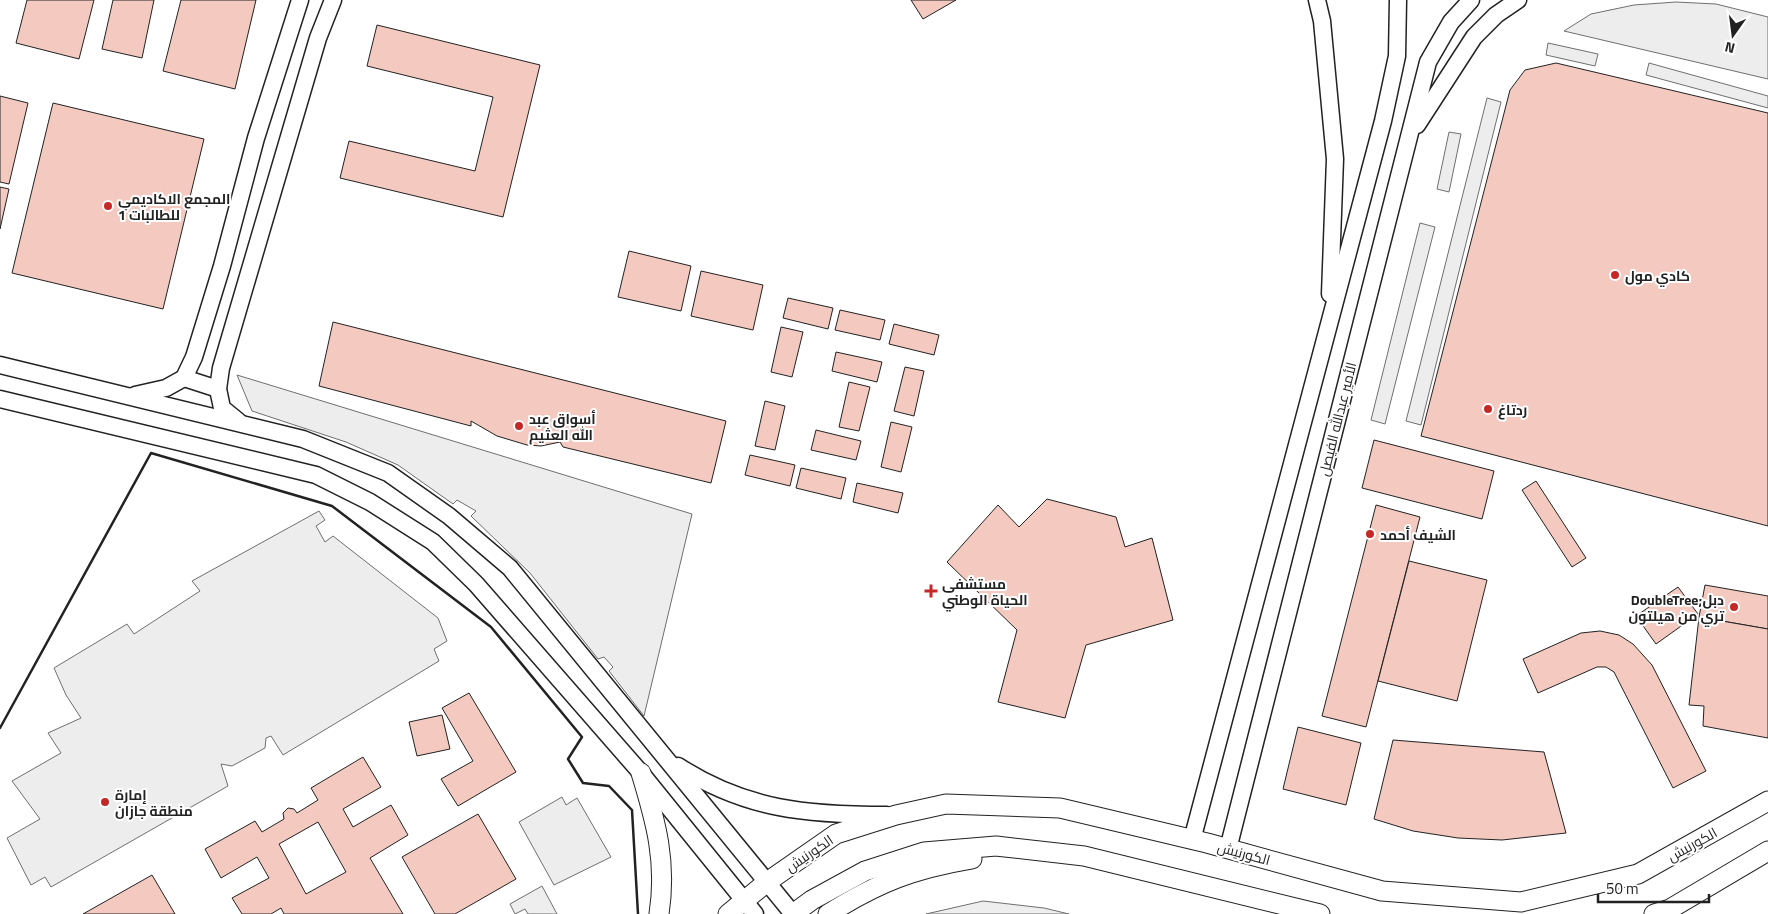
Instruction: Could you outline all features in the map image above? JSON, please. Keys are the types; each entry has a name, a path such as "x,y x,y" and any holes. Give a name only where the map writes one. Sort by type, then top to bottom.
{"main road":[{"path":"641,773 656,823 663,866 659,914"},
{"name":"الكورنيش","path":"728,914 749,907 766,882 836,834 896,815 946,804 1060,808 1228,849 1382,890 1521,902 1638,874 1768,801"},
{"path":"793,914 812,900 865,871 924,852 996,846 1084,856 1320,914"},
{"path":"1654,914 1670,909 1768,851"},
{"path":"828,914 855,897 895,877 934,866 987,857 1048,853"}],"street":[{"path":"131,396 166,388 184,378 194,357 222,266 256,138 300,0"},
{"path":"242,424 222,408 218,389 226,349 316,47 333,0"},
{"path":"1317,0 1324,40 1334,159 1328,328"},
{"path":"1192,840 1383,121 1397,56 1398,0"},
{"name":"الأمير عبدالله الفيصل","path":"1228,849 1428,62 1451,22 1471,0"},
{"path":"1409,137 1474,37 1496,16 1518,0"},
{"path":"0,365 303,439 388,473 448,516 510,568 793,914"},
{"path":"184,378 218,389"},
{"path":"0,399 316,475 370,502 433,542 476,584 641,773 749,907"},
{"path":"665,757 702,781 736,796 786,809 827,815 896,815"}],"shaded area":[{"path":"1676,2 1716,4 1768,17 1768,79 1564,31 1591,14 1634,5"},
{"path":"1548,43 1598,54 1595,66 1546,55"},
{"path":"1649,63 1768,96 1768,108 1646,75"},
{"path":"1487,98 1501,102 1421,425 1406,421"},
{"path":"1449,132 1461,134 1449,192 1437,189"},
{"path":"1420,223 1435,227 1385,424 1371,420"},
{"path":"237,375 692,514 644,716 609,671 613,667 604,657 598,659 530,573 471,516 476,511 457,500 453,504 398,465 346,442 252,411"},
{"path":"319,511 325,520 316,526 325,542 333,536 438,618 447,641 434,649 439,661 283,755 271,736 266,738 265,748 232,766 221,764 228,786 51,887 45,877 31,885 7,838 40,819 12,781 61,753 48,733 81,718 66,695 54,668 127,624 134,634 200,591 192,581"},
{"path":"562,797 566,805 577,798 611,857 554,885 519,822"},
{"path":"542,886 557,914 528,914 525,909 515,914 510,904"},
{"path":"983,901 1044,908 1069,914 926,914"}],"building":[{"path":"27,0 94,0 79,59 16,43"},
{"path":"113,0 154,0 142,58 102,49"},
{"path":"181,0 256,0 235,89 163,71"},
{"path":"911,0 956,0 923,19"},
{"path":"377,25 540,65 503,217 340,178 349,141 475,171 493,97 367,66"},
{"name":"كادي مول","path":"1556,63 1768,113 1768,526 1421,436 1510,90 1525,70"},
{"path":"0,96 28,103 9,184 0,182"},
{"name":"المجمع الاكاديمي 1 للطالبات","path":"53,103 204,139 163,309 12,273"},
{"path":"0,187 9,189 0,229"},
{"path":"629,251 691,266 681,311 618,297"},
{"path":"701,271 763,285 753,330 691,316"},
{"path":"788,298 833,308 828,329 783,318"},
{"path":"840,310 885,320 880,340 835,330"},
{"path":"333,322 726,421 711,483 563,447 560,442 541,446 527,445 497,436 471,421 471,426 319,386"},
{"path":"894,324 939,335 934,355 889,344"},
{"path":"781,327 803,332 792,377 771,372"},
{"path":"836,352 882,362 877,382 832,371"},
{"path":"905,367 924,371 914,416 894,411"},
{"path":"849,382 870,387 859,431 839,427"},
{"path":"765,401 785,406 775,450 755,446"},
{"path":"891,422 912,427 901,472 881,467"},
{"path":"816,430 861,441 856,460 811,450"},
{"path":"1374,440 1494,471 1482,519 1362,488"},
{"path":"750,455 795,465 790,486 745,475"},
{"path":"801,468 846,478 841,499 796,488"},
{"path":"1536,481 1586,558 1572,567 1522,490"},
{"path":"857,483 903,493 898,513 853,502"},
{"name":"مستشفى الحياة الوطني","path":"1047,499 1116,517 1125,547 1152,538 1173,620 1086,645 1065,718 998,702 1017,630 947,562 998,505 1019,527"},
{"path":"1376,505 1420,517 1366,727 1322,716"},
{"path":"1409,561 1487,580 1457,701 1378,681"},
{"name":"DoubleTree;دبل تري من هيلتون","path":"1705,585 1768,596 1768,629 1699,617"},
{"path":"1678,587 1698,614 1656,644 1636,616"},
{"path":"1699,617 1768,629 1768,738 1703,726 1704,706 1689,705"},
{"path":"1600,631 1619,635 1633,644 1652,665 1706,771 1673,788 1614,672 1606,667 1597,667 1538,693 1523,659 1581,633"},
{"path":"469,693 516,772 458,806 441,779 473,761 442,708"},
{"path":"442,715 450,749 417,756 409,722"},
{"path":"1298,727 1361,743 1346,805 1283,789"},
{"path":"1393,740 1544,752 1566,833 1502,840 1458,838 1413,831 1374,819"},
{"path":"363,757 381,787 343,809 353,827 391,805 408,835 370,858 403,914 284,914 281,908 271,914 242,914 232,898 269,878 257,857 221,878 205,849 255,821 262,832 284,819 283,813 288,808 294,809 297,813 318,800 311,788","holes":["318,822 346,872 306,894 279,844"]},
{"path":"478,814 516,879 455,914 435,914 402,857"},
{"path":"152,875 175,914 83,914"}],"wall":[{"path":"0,728 151,453 332,506 491,627 582,737 568,759 583,783 609,786 632,810 638,914"}],"place":[{"name":"المجمع الاكاديمي 1 للطالبات","path":"108,206"},
{"name":"كادي مول","path":"1615,275"},
{"name":"ردتاغ","path":"1488,409"},
{"name":"أسواق عبد الله العثيم","path":"519,426"},
{"name":"الشيف أحمد","path":"1370,534"},
{"name":"مستشفى الحياة الوطني","path":"931,591"},
{"name":"DoubleTree;دبل تري من هيلتون","path":"1734,607"},
{"name":"إمارة منطقة جازان","path":"105,802"}]}
